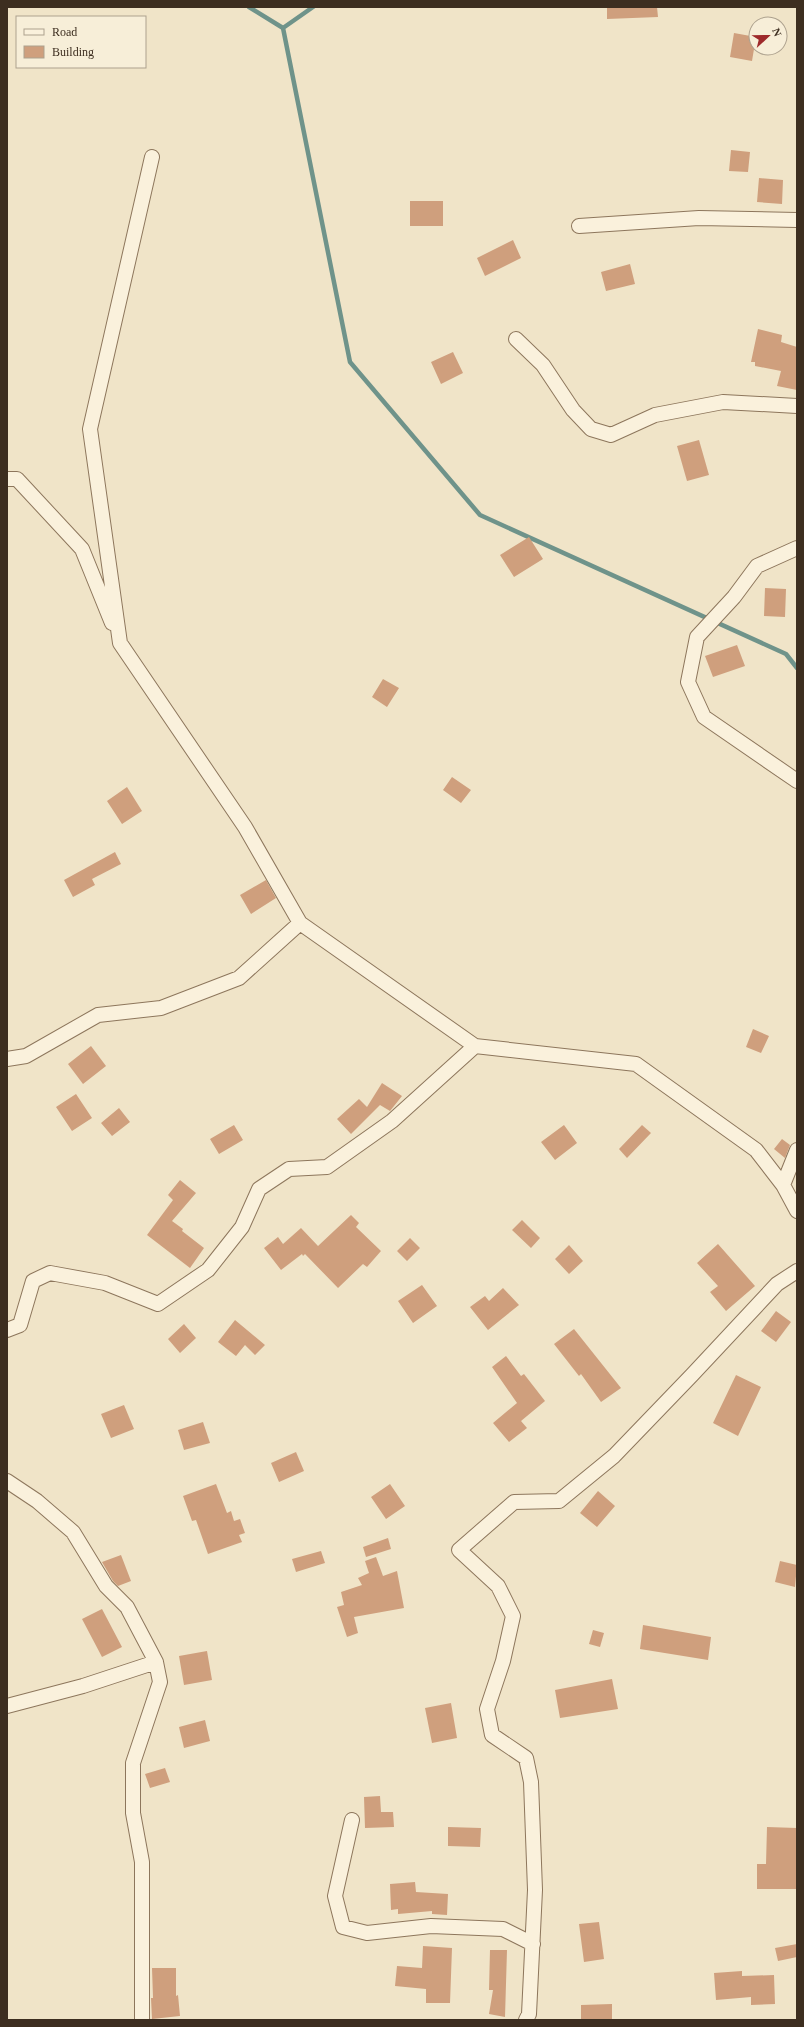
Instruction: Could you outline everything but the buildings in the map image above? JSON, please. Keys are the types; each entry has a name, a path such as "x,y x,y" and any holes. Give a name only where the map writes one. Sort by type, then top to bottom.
{"street":[{"path":"120,643 90,429 152,157"},
{"path":"579,226 699,218 797,220"},
{"path":"516,339 543,365 573,410 591,429 611,435 655,415 722,402 797,406"},
{"path":"7,479 17,479 82,549 120,643 245,827 300,923 475,1046 636,1064 756,1150 783,1185 797,1211"},
{"path":"797,548 757,566 734,596 697,637 688,682 704,717 797,781"},
{"path":"7,1059 26,1056 98,1015 161,1008 239,978 300,923"},
{"path":"7,1330 20,1325 33,1281 50,1273 105,1283 158,1304 208,1270 242,1226 260,1189 289,1169 327,1167 392,1121 475,1046"},
{"path":"783,1185 797,1150"},
{"path":"526,2020 529,2014 535,1890 531,1782 526,1758 492,1735 487,1709 503,1660 513,1616 498,1586 459,1550 514,1502 559,1501 614,1456 692,1375 776,1284 797,1271"},
{"path":"7,1482 37,1501 73,1532 106,1586 127,1608 156,1662 160,1682 133,1763 133,1813 142,1862 142,2020"},
{"path":"7,1706 83,1686 156,1662"},
{"path":"352,1820 335,1896 343,1927 367,1933 431,1926 503,1929 533,1944"}],"waterway":[{"path":"249,7 283,28 350,362 480,515 786,654 797,668"},
{"path":"283,28 313,7"}]}
